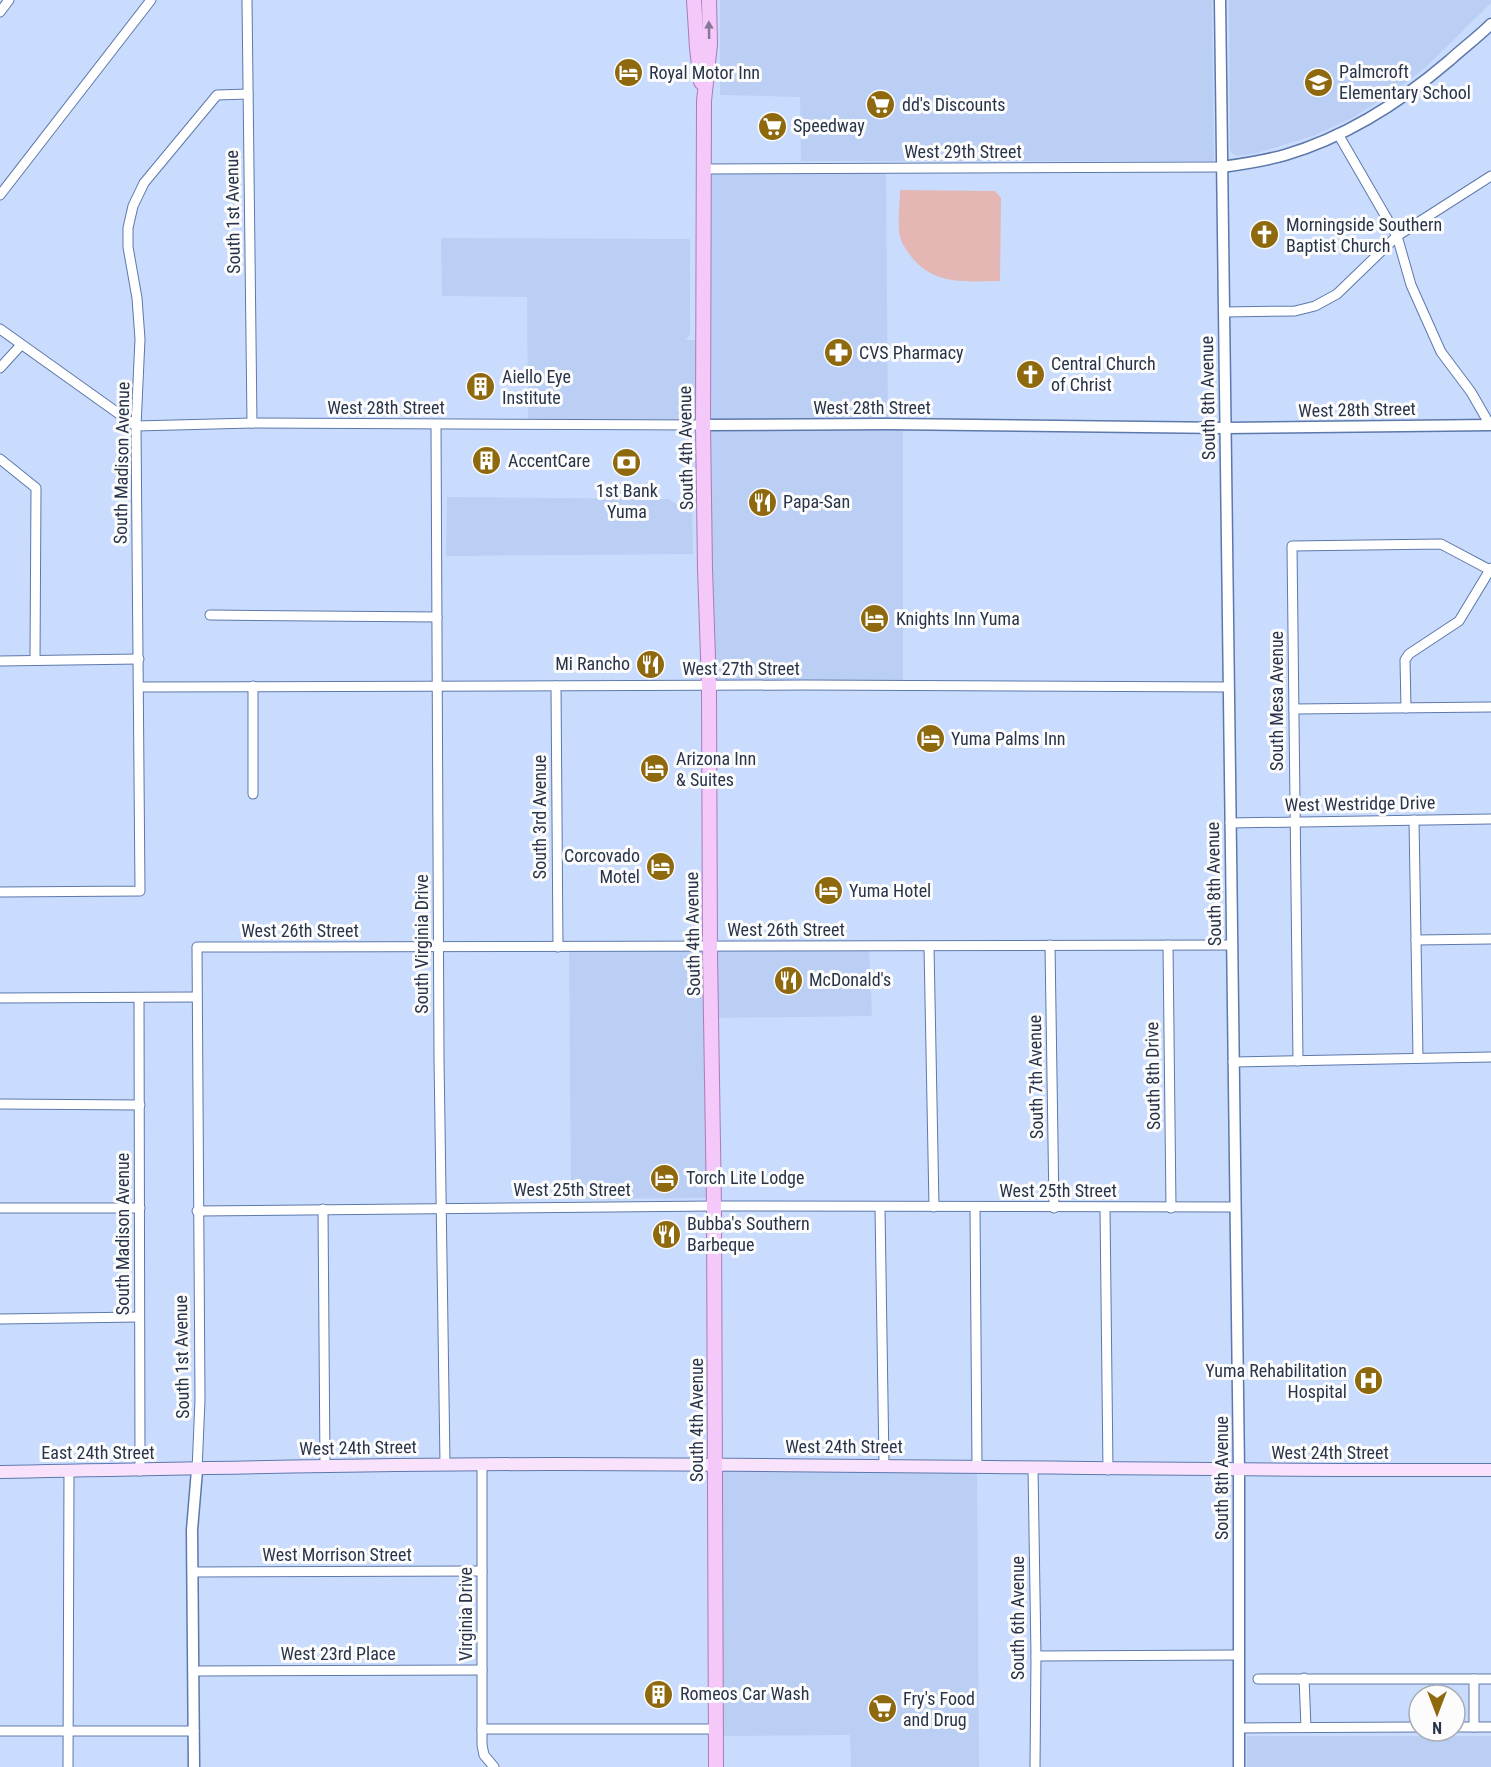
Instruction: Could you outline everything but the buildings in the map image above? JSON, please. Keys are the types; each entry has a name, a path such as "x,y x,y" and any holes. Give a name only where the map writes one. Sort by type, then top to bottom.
{"main road":[{"name":"South 4th Avenue","path":"694,0 704,101"},
{"name":"South 4th Avenue","path":"709,0 710,44 704,101 704,425 714,1206 716,1767"},
{"name":"West 24th Street","path":"197,1470 445,1464 715,1464 1108,1470 1491,1470"},
{"name":"East 24th Street","path":"0,1472 197,1470"}],"street":[{"path":"0,12 9,0"},
{"path":"0,195 151,0"},
{"name":"South 1st Avenue","path":"247,0 252,423"},
{"name":"South 8th Avenue","path":"1220,0 1239,1471 1239,1767"},
{"path":"1222,167 1283,156 1338,134 1379,113 1405,96 1489,30"},
{"name":"South Madison Avenue","path":"0,892 140,891 136,426 140,339 138,298 128,247 128,228 133,206 144,183 217,95 248,94"},
{"path":"1338,134 1397,236 1411,285 1441,352 1471,392 1491,425"},
{"name":"West 29th Street","path":"704,169 1222,167"},
{"path":"1224,312 1295,311 1315,306 1337,294 1397,236 1491,176"},
{"path":"0,328 136,426"},
{"path":"0,368 21,345"},
{"name":"West 28th Street","path":"136,426 252,423 877,424 1226,428 1491,425"},
{"name":"South Virginia Drive","path":"436,424 445,1464"},
{"path":"0,459 36,488 35,660"},
{"name":"South Mesa Avenue","path":"1298,1060 1292,546 1441,544 1490,569"},
{"path":"1406,708 1405,660 1409,654 1459,621 1490,569"},
{"path":"210,615 437,617"},
{"path":"0,661 139,659"},
{"path":"253,686 253,794"},
{"name":"South 3rd Avenue","path":"556,686 558,947"},
{"name":"West 27th Street","path":"139,687 1228,687"},
{"path":"1294,709 1491,707"},
{"name":"West Westridge Drive","path":"1230,823 1491,819"},
{"path":"1414,820 1418,1058"},
{"path":"1416,940 1491,939"},
{"name":"South 7th Avenue","path":"1050,945 1054,1208"},
{"name":"South 8th Drive","path":"1168,945 1171,1208"},
{"name":"West 26th Street","path":"196,947 1232,945"},
{"path":"929,946 934,1207"},
{"name":"South 1st Avenue","path":"194,1767 193,1510 200,1400 196,947"},
{"path":"0,998 196,997"},
{"name":"South Madison Avenue","path":"139,998 140,1471"},
{"path":"1233,1062 1491,1057"},
{"path":"0,1104 140,1105"},
{"name":"West 25th Street","path":"197,1211 714,1206 1235,1207"},
{"path":"975,1207 978,1467"},
{"path":"0,1208 140,1208"},
{"path":"880,1208 884,1465"},
{"path":"1105,1208 1108,1470"},
{"path":"322,1209 325,1466"},
{"path":"0,1318 139,1317"},
{"name":"Virginia Drive","path":"482,1464 482,1729 484,1755 492,1765"},
{"name":"South 6th Avenue","path":"1033,1468 1035,1767"},
{"path":"68,1767 69,1471"},
{"name":"West Morrison Street","path":"193,1572 482,1570"},
{"path":"1036,1656 1239,1655"},
{"name":"West 23rd Place","path":"194,1671 482,1670"},
{"path":"1258,1678 1490,1679"},
{"path":"1304,1678 1305,1727"},
{"path":"1474,1679 1474,1727"},
{"path":"1239,1728 1407,1727"},
{"path":"1467,1727 1491,1727"},
{"path":"482,1729 716,1729"},
{"path":"0,1731 194,1731"},
{"path":"479,1767 492,1765"}],"shaded area":[{"path":"720,0 1212,0 1214,161 801,161 800,97 720,95"},
{"name":"Palmcroft Elementary School","path":"1229,0 1491,0 1491,3 1424,69 1391,94 1352,118 1313,136 1257,153 1238,156 1230,150"},
{"path":"704,169 886,169 888,424 903,424 903,685 709,686 703,425 528,424 527,297 442,296 441,238 690,239 690,334 686,340 703,340"},
{"path":"900,190 995,191 1001,198 1000,281 965,281 943,278 923,268 914,260 900,237"},
{"path":"447,497 668,499 677,504 692,504 693,554 446,556"},
{"path":"869,946 872,1016 712,1018 714,1198 571,1199 569,947"},
{"path":"715,1464 977,1467 979,1767 851,1767 850,1735 716,1736"},
{"path":"1247,1736 1407,1736 1407,1743 1467,1743 1467,1736 1491,1736 1491,1767 1247,1767"}],"place":[{"name":"Royal Motor Inn","path":"628,73"},
{"name":"Palmcroft Elementary School","path":"1318,82"},
{"name":"dd's Discounts","path":"881,105"},
{"name":"Speedway","path":"772,126"},
{"name":"Morningside Southern Baptist Church","path":"1265,235"},
{"name":"CVS Pharmacy","path":"838,353"},
{"name":"Central Church of Christ","path":"1030,374"},
{"name":"Aiello Eye Institute","path":"481,387"},
{"name":"AccentCare","path":"487,461"},
{"name":"1st Bank Yuma","path":"627,462"},
{"name":"Papa-San","path":"762,502"},
{"name":"Knights Inn Yuma","path":"875,619"},
{"name":"Mi Rancho","path":"651,664"},
{"name":"Yuma Palms Inn","path":"930,739"},
{"name":"Arizona Inn & Suites","path":"655,769"},
{"name":"Corcovado Motel","path":"661,866"},
{"name":"Yuma Hotel","path":"828,891"},
{"name":"McDonald's","path":"788,980"},
{"name":"Torch Lite Lodge","path":"665,1178"},
{"name":"Bubba's Southern Barbeque","path":"666,1234"},
{"name":"Yuma Rehabilitation Hospital","path":"1368,1381"},
{"name":"Romeos Car Wash","path":"659,1694"},
{"name":"Fry's Food and Drug","path":"882,1709"}]}
